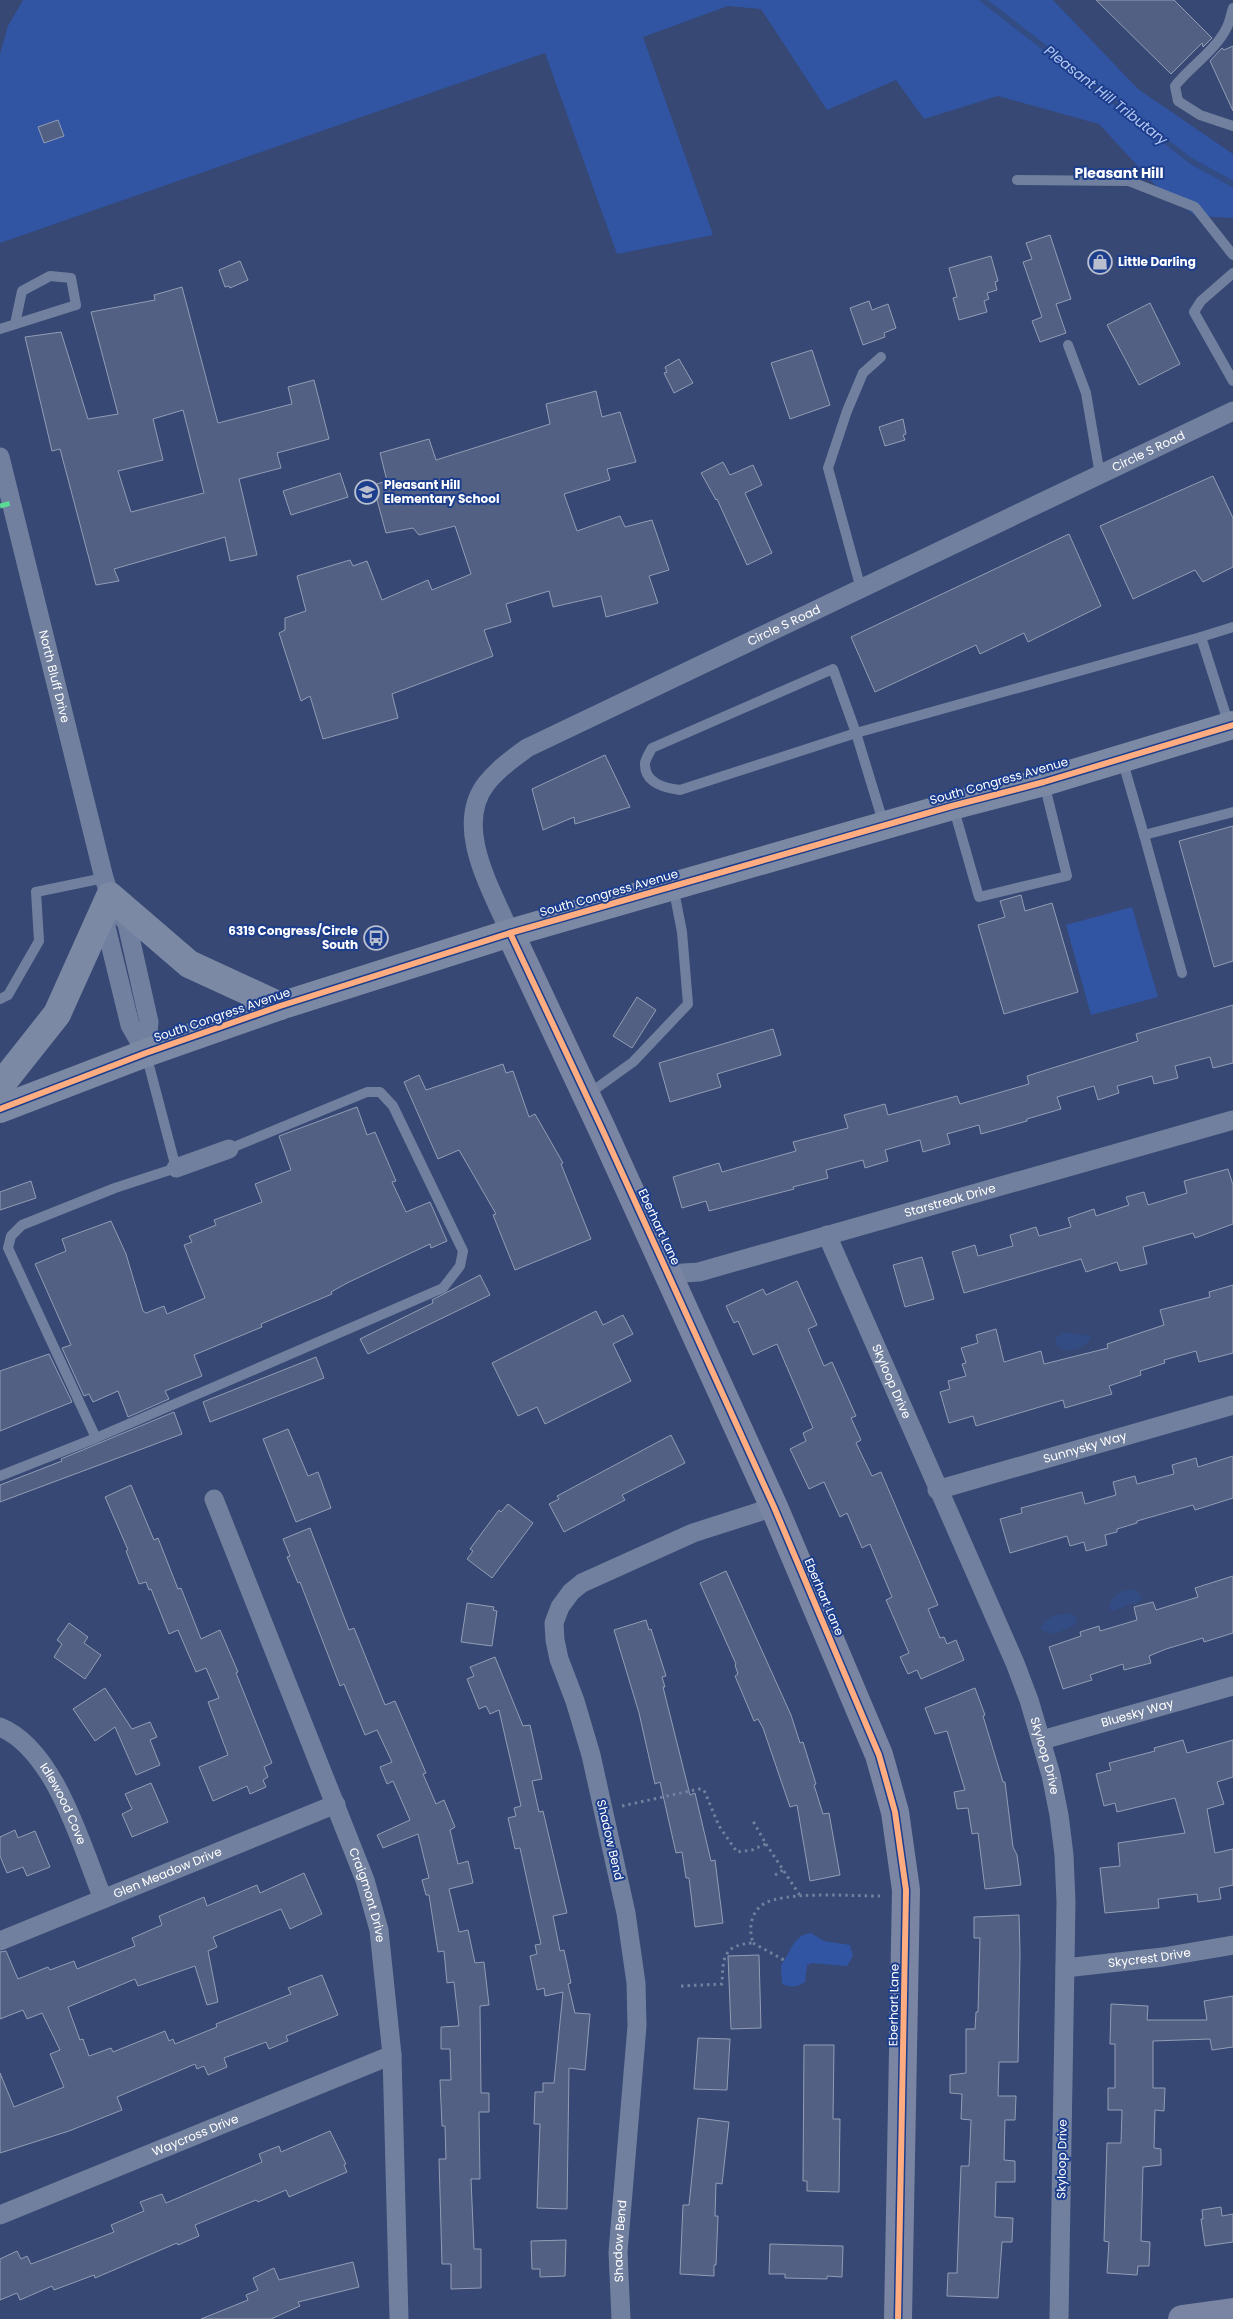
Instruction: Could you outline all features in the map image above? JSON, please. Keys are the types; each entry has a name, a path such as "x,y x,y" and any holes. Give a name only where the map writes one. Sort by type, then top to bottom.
{"main road":[{"name":"South Congress Avenue","path":"0,1109 146,1053 280,1006 510,933 884,825 1044,782 1231,725"},
{"path":"0,1086 57,1014 107,887 189,964 280,1006"}],"street":[{"name":"Circle S Road","path":"510,933 478,854 472,823 474,806 485,786 499,770 526,748 562,729 861,589 1233,411"},
{"name":"North Bluff Drive","path":"0,457 107,887 106,928 130,1024 146,1053"},
{"name":"Eberhart Lane","path":"510,933 774,1507 882,1762 895,1812 902,1850 906,1890 907,1933 898,2319"},
{"name":"Starstreak Drive","path":"668,1274 699,1272 1233,1120"},
{"path":"176,1168 229,1149"},
{"name":"Skyloop Drive","path":"827,1235 1015,1663 1042,1740 1059,1815 1064,1855 1065,1968 1059,2319"},
{"name":"Sunnysky Way","path":"938,1490 1233,1406"},
{"name":"Craigmont Drive","path":"214,1499 336,1804 365,1880 379,1930 392,2056 399,2319"},
{"name":"Shadow Bend","path":"621,2319 618,2252 637,2026 636,1983 626,1913 593,1764 575,1701 559,1659 554,1624 560,1607 571,1592 582,1583 693,1533 774,1507"},
{"name":"Bluesky Way","path":"1042,1740 1233,1686"},
{"name":"Idlewood Cove","path":"0,1727 10,1731 36,1755 56,1783 103,1899"},
{"name":"Glen Meadow Drive","path":"0,1941 336,1804"},
{"name":"Skycrest Drive","path":"1065,1968 1163,1957 1233,1945"},
{"name":"Waycross Drive","path":"0,2215 392,2056"},
{"path":"1182,2319 1233,2312"}],"lane":[{"path":"1224,0 1233,8 1228,27 1214,46 1189,69 1175,86 1178,101 1200,115 1233,126"},
{"path":"1017,180 1130,181 1195,207 1233,255"},
{"path":"1233,273 1201,300 1194,312 1233,381"},
{"path":"0,329 76,305 71,278 50,276 22,290 15,324"},
{"path":"1068,345 1086,393 1100,475"},
{"path":"861,589 828,468 847,411 863,373 881,356"},
{"path":"884,825 856,733 833,669 652,748 645,763 650,777 662,788 680,790 856,733 1233,627"},
{"path":"1201,637 1231,725"},
{"path":"1121,757 1182,972"},
{"path":"952,806 979,897 1067,876 1044,782"},
{"path":"1144,835 1233,812"},
{"path":"586,1095 633,1062 688,1004 682,932 673,886"},
{"path":"0,999 8,995 39,940 36,892 107,887"},
{"path":"96,1438 8,1248 11,1236 22,1225 115,1188 176,1168 146,1053"},
{"path":"0,1476 96,1438 443,1288 460,1266 464,1251 393,1106 380,1092 367,1092 229,1149"}],"path":[{"path":"622,1806 699,1789 704,1790 719,1826 738,1852 752,1850 766,1844"},
{"path":"753,1821 801,1897"},
{"path":"775,1875 783,1870"},
{"path":"753,1943 750,1926 752,1919 758,1908 773,1900 801,1897 882,1896"},
{"path":"681,1986 722,1984 722,1967 730,1949 738,1944 753,1943 784,1960"}],"shaded area":[{"path":"23,0 1053,0 1138,89 1233,154 1233,218 1196,216 1157,187 1099,124 998,96 924,119 896,80 827,110 761,9 728,6 643,37 713,235 617,254 545,53 0,243 0,54 8,26"},
{"path":"1132,907 1158,997 1091,1015 1066,925"},
{"path":"1063,1332 1091,1336 1089,1341 1080,1347 1064,1350 1056,1344 1056,1338"},
{"path":"1135,1589 1142,1596 1141,1600 1135,1604 1130,1604 1113,1611 1109,1609 1114,1596 1125,1590"},
{"path":"1072,1613 1077,1619 1075,1625 1053,1633 1048,1633 1040,1628 1046,1620 1053,1616"},
{"path":"811,1933 824,1941 850,1945 853,1956 847,1966 811,1963 807,1965 805,1982 794,1987 785,1985 782,1983 781,1965 796,1941 805,1934"}],"building":[{"path":"1096,0 1174,0 1212,38 1203,47 1202,43 1171,74"},
{"path":"1233,46 1233,111 1210,61 1222,48 1224,50"},
{"path":"58,120 64,136 44,143 38,127"},
{"path":"1050,235 1071,299 1056,304 1066,333 1040,342 1032,321 1042,317 1023,262 1032,259 1026,243"},
{"path":"991,256 998,281 995,282 997,290 987,293 989,299 984,301 987,312 959,320 953,298 957,297 949,268"},
{"path":"240,261 248,280 230,288 229,286 225,287 219,270"},
{"path":"182,287 218,423 292,404 288,387 314,380 329,439 277,453 281,468 239,479 257,555 230,561 225,537 114,569 119,581 96,585 60,449 52,451 25,337 61,332 88,419 118,414 91,312 155,300 154,295","holes":["183,410 204,493 131,512 118,471 163,460 153,419"]},
{"path":"869,301 872,310 888,304 896,328 884,333 885,337 863,345 850,308"},
{"path":"1150,303 1180,364 1139,385 1107,325"},
{"path":"812,350 830,405 790,419 771,363"},
{"path":"679,359 693,383 674,393 664,373 667,372 665,367"},
{"path":"596,391 602,417 620,412 636,462 607,469 610,480 564,494 577,531 620,516 625,527 652,520 669,570 649,576 658,603 606,617 601,596 553,607 549,591 506,604 511,622 484,630 493,656 392,694 398,718 323,739 310,696 301,701 279,633 285,630 285,618 306,611 297,576 350,560 353,566 367,561 382,600 428,580 432,590 471,574 455,526 419,535 413,528 386,533 373,485 387,481 380,453 429,439 436,460 550,424 546,404"},
{"path":"903,419 906,434 903,435 905,440 885,446 879,427"},
{"path":"723,462 730,475 753,465 762,485 745,493 772,553 747,565 717,499 701,473"},
{"path":"340,473 348,497 291,515 283,491"},
{"path":"1213,476 1233,518 1233,567 1203,582 1195,570 1133,599 1100,526"},
{"path":"1069,534 1101,606 1028,642 1024,633 980,654 976,645 875,692 851,637"},
{"path":"605,755 630,807 575,824 574,817 543,830 532,789"},
{"path":"1233,826 1233,961 1214,967 1179,841"},
{"path":"1021,895 1025,911 1052,903 1078,992 1004,1014 978,925 1005,917 1000,901"},
{"path":"637,997 656,1010 632,1048 613,1036"},
{"path":"1233,1005 1233,1063 1213,1068 1210,1057 1175,1066 1178,1078 1154,1084 1152,1076 1117,1086 1119,1093 1098,1100 1094,1086 1057,1097 1061,1109 981,1134 979,1125 947,1134 950,1144 923,1152 920,1140 885,1150 888,1161 865,1168 863,1160 826,1170 828,1178 793,1187 794,1189 709,1211 706,1201 682,1208 673,1177 719,1163 722,1172 796,1151 793,1142 848,1128 844,1115 885,1104 888,1115 957,1096 960,1104 1029,1084 1027,1076 1138,1041 1136,1034"},
{"path":"773,1029 781,1055 717,1074 721,1087 670,1102 659,1063"},
{"path":"503,1064 506,1073 513,1071 529,1117 535,1114 563,1163 561,1164 591,1239 515,1270 493,1215 496,1214 459,1150 438,1159 404,1082 419,1075 426,1090"},
{"path":"357,1107 367,1135 375,1132 396,1181 392,1182 406,1212 430,1202 447,1241 431,1248 430,1244 347,1283 331,1292 332,1294 261,1324 262,1327 194,1355 202,1376 165,1391 169,1399 128,1417 118,1391 93,1402 89,1394 84,1396 62,1348 71,1345 35,1264 66,1251 62,1239 111,1221 126,1254 143,1311 146,1313 164,1306 167,1314 205,1298 184,1245 192,1242 189,1236 216,1225 214,1220 262,1202 255,1184 291,1170 279,1136"},
{"path":"1228,1169 1233,1185 1233,1224 1195,1238 1193,1233 1143,1247 1147,1264 1120,1271 1117,1262 1086,1272 1081,1259 964,1293 952,1252 975,1245 978,1256 1013,1246 1010,1235 1036,1227 1039,1236 1071,1227 1068,1218 1094,1209 1096,1216 1129,1205 1126,1197 1144,1192 1148,1205 1187,1193 1184,1181"},
{"path":"31,1181 36,1198 0,1210 0,1192"},
{"path":"922,1257 934,1299 905,1307 893,1265"},
{"path":"480,1275 490,1295 368,1354 360,1339 433,1303 432,1300"},
{"path":"797,1281 817,1325 808,1329 824,1366 832,1362 856,1416 851,1418 861,1440 856,1443 872,1476 881,1472 938,1605 928,1609 940,1638 944,1637 947,1644 956,1640 964,1660 921,1679 917,1670 908,1674 900,1657 909,1653 886,1600 892,1597 870,1544 862,1548 847,1513 840,1517 824,1482 809,1489 790,1449 806,1441 803,1433 813,1428 777,1344 753,1355 738,1321 734,1323 726,1306 763,1289 766,1295"},
{"path":"1233,1285 1233,1353 1199,1362 1196,1351 1164,1360 1165,1363 1140,1371 1141,1375 1109,1386 1112,1394 1065,1408 1063,1400 976,1426 973,1416 949,1423 940,1392 950,1389 948,1381 966,1376 962,1364 966,1363 961,1348 978,1343 976,1335 996,1329 1004,1362 1041,1351 1044,1364 1108,1348 1107,1344 1164,1325 1160,1310 1210,1297 1209,1292"},
{"path":"596,1311 603,1325 623,1315 633,1334 613,1344 631,1381 545,1424 537,1407 518,1416 492,1363"},
{"path":"49,1354 72,1402 0,1431 0,1371"},
{"path":"316,1357 324,1378 210,1422 203,1402"},
{"path":"174,1412 182,1434 0,1502 0,1485 62,1461 61,1459"},
{"path":"288,1429 308,1476 318,1472 331,1508 296,1522 263,1439"},
{"path":"671,1435 685,1463 622,1495 625,1500 564,1532 549,1504 559,1499 557,1496"},
{"path":"1233,1456 1233,1498 1195,1510 1193,1505 1137,1521 1137,1523 1117,1529 1117,1532 1105,1535 1107,1545 1086,1551 1084,1542 1070,1546 1067,1536 1010,1553 1000,1519 1022,1513 1021,1508 1082,1492 1085,1504 1116,1495 1113,1482 1135,1476 1137,1484 1174,1474 1172,1465 1196,1458 1198,1467"},
{"path":"131,1485 154,1540 158,1538 178,1589 181,1588 201,1639 220,1630 238,1672 236,1673 272,1763 264,1767 268,1777 263,1780 266,1787 250,1794 247,1786 213,1801 199,1767 228,1755 208,1702 219,1698 206,1668 196,1672 178,1630 169,1634 151,1589 149,1590 146,1582 139,1584 126,1551 128,1550 105,1497"},
{"path":"508,1504 533,1523 492,1578 467,1559 473,1551 470,1549 499,1510 501,1512"},
{"path":"310,1528 349,1630 354,1628 385,1705 395,1701 426,1773 423,1774 436,1804 444,1800 455,1827 450,1830 458,1864 468,1861 473,1883 449,1889 459,1932 468,1930 475,1963 484,1962 489,2005 480,2006 481,2093 489,2093 489,2112 479,2112 480,2179 471,2179 474,2249 481,2249 481,2288 451,2289 451,2264 442,2264 439,2159 446,2159 445,2126 442,2126 440,2080 451,2080 450,2049 441,2049 441,2027 459,2026 454,1982 447,1983 444,1951 438,1952 429,1895 426,1895 422,1880 429,1878 418,1834 383,1848 377,1835 410,1820 393,1781 387,1784 380,1767 392,1762 377,1730 365,1735 344,1684 340,1686 300,1582 298,1583 287,1557 290,1556 283,1539"},
{"path":"726,1571 791,1715 800,1743 803,1742 823,1814 829,1813 840,1875 810,1881 797,1805 790,1807 763,1728 758,1719 754,1721 735,1676 738,1674 736,1664 700,1583"},
{"path":"1233,1576 1233,1633 1204,1642 1203,1638 1166,1649 1149,1656 1151,1663 1124,1670 1123,1664 1090,1675 1092,1680 1063,1689 1049,1647 1081,1636 1080,1632 1099,1626 1100,1631 1137,1620 1134,1607 1153,1602 1156,1610 1198,1597 1195,1588"},
{"path":"467,1603 494,1607 493,1610 497,1611 492,1646 461,1642"},
{"path":"646,1620 649,1630 651,1629 666,1676 662,1677 665,1687 663,1687 690,1795 695,1793 711,1861 715,1860 723,1923 695,1927 689,1878 686,1878 682,1852 676,1853 660,1782 655,1784 639,1713 614,1630"},
{"path":"69,1623 88,1637 84,1643 101,1655 85,1679 54,1657 62,1644 57,1640"},
{"path":"495,1657 523,1726 530,1725 542,1779 532,1781 539,1812 543,1811 567,1913 553,1916 560,1951 564,1950 571,1983 568,1984 575,2013 590,2014 585,2070 569,2068 567,2209 537,2208 540,2124 534,2124 535,2092 543,2092 543,2083 554,2083 563,1992 545,1996 544,1988 537,1990 530,1956 537,1954 535,1945 541,1944 520,1848 515,1849 508,1818 516,1816 514,1808 521,1806 499,1710 490,1714 486,1706 479,1709 467,1679 474,1676 470,1667"},
{"path":"105,1688 132,1729 150,1722 157,1737 150,1740 160,1765 136,1775 115,1727 95,1741 73,1709"},
{"path":"975,1688 985,1715 983,1716 1003,1782 1005,1782 1013,1847 1017,1855 1021,1885 985,1889 978,1833 972,1834 968,1808 957,1809 954,1792 965,1790 947,1731 935,1734 925,1708"},
{"path":"1183,1740 1187,1753 1233,1740 1233,1777 1217,1782 1224,1804 1207,1809 1215,1853 1233,1849 1233,1885 1219,1888 1221,1899 1198,1902 1197,1894 1158,1899 1159,1908 1105,1913 1100,1868 1120,1866 1118,1843 1185,1833 1175,1798 1117,1812 1115,1803 1104,1806 1096,1774 1111,1770 1109,1763 1155,1751 1154,1748"},
{"path":"151,1783 168,1822 132,1837 122,1814 132,1809 125,1794"},
{"path":"15,1830 18,1838 35,1831 50,1867 27,1876 23,1867 7,1873 0,1856 0,1837"},
{"path":"304,1873 322,1914 290,1929 281,1909 213,1937 217,1947 208,1951 218,2002 207,2005 195,1966 138,1986 135,1979 68,2007 80,2040 83,2039 89,2056 111,2048 113,2052 165,2031 169,2041 173,2039 175,2044 217,2027 216,2024 291,1994 288,1988 322,1975 338,2015 286,2036 288,2041 269,2049 266,2042 224,2058 227,2067 208,2075 204,2066 197,2069 195,2064 117,2097 122,2110 69,2131 0,2153 0,2073 14,2107 64,2087 50,2054 60,2050 42,2013 27,2019 23,2010 0,2019 0,1952 6,1951 18,1979 48,1967 50,1970 74,1961 77,1969 135,1946 132,1938 162,1925 159,1916 204,1897 207,1906 257,1885 260,1893"},
{"path":"1019,1915 1018,2062 999,2062 998,2096 1016,2096 1015,2120 1005,2120 1004,2160 1015,2161 1015,2182 996,2182 995,2217 1013,2218 1012,2242 1002,2242 998,2298 947,2296 948,2273 957,2273 961,2166 969,2166 971,2120 961,2119 962,2094 950,2093 950,2075 966,2073 966,2029 975,2029 976,2012 978,2012 980,1938 974,1938 974,1917"},
{"path":"759,1955 761,2028 731,2029 728,1956"},
{"path":"1233,1996 1233,2047 1212,2050 1210,2039 1153,2041 1153,2088 1165,2088 1164,2111 1155,2110 1154,2148 1161,2149 1161,2165 1143,2167 1141,2241 1150,2242 1149,2266 1138,2266 1137,2275 1107,2273 1109,2242 1104,2241 1107,2143 1121,2143 1122,2110 1108,2110 1108,2088 1115,2088 1115,2044 1110,2044 1111,2004 1148,2006 1147,2020 1207,2020 1204,2001"},
{"path":"698,2038 730,2039 727,2090 694,2089"},
{"path":"804,2045 834,2045 833,2119 840,2119 839,2192 807,2191 807,2181 803,2181"},
{"path":"698,2118 729,2122 722,2184 716,2183 715,2216 718,2216 714,2276 680,2274 683,2205 689,2205"},
{"path":"330,2131 346,2164 344,2165 347,2172 289,2197 286,2190 195,2225 199,2236 178,2245 177,2243 95,2278 94,2275 54,2290 52,2286 20,2300 17,2293 0,2300 0,2259 17,2251 21,2259 27,2256 31,2264 55,2255 114,2232 111,2225 144,2211 140,2202 162,2194 166,2203 262,2162 259,2154 279,2146 281,2152"},
{"path":"1221,2207 1222,2216 1233,2214 1233,2242 1205,2246 1201,2219 1203,2219 1202,2210"},
{"path":"566,2240 565,2276 540,2277 540,2269 532,2269 531,2241"},
{"path":"770,2244 843,2246 842,2277 827,2276 827,2279 785,2278 785,2274 769,2274"},
{"path":"353,2262 359,2287 298,2302 300,2306 271,2319 201,2319 248,2300 246,2295 258,2290 253,2278 274,2268 279,2280"}],"waterway":[{"name":"Pleasant Hill Tributary","path":"983,0 1191,161 1233,184"}],"marked path":[{"path":"0,506 11,503"}],"cycle path":[{"path":"0,1109 146,1053 280,1006 510,933 952,806 1044,782 1233,725"},
{"path":"510,933 602,1129 774,1507 879,1755 895,1812 906,1890 898,2319"}],"place":[{"name":"Little Darling","path":"1100,262"},
{"name":"Pleasant Hill Elementary School","path":"367,492"},
{"name":"6319 Congress/Circle South","path":"376,938"}],"district":[{"name":"Pleasant Hill","path":"1119,173"}]}
